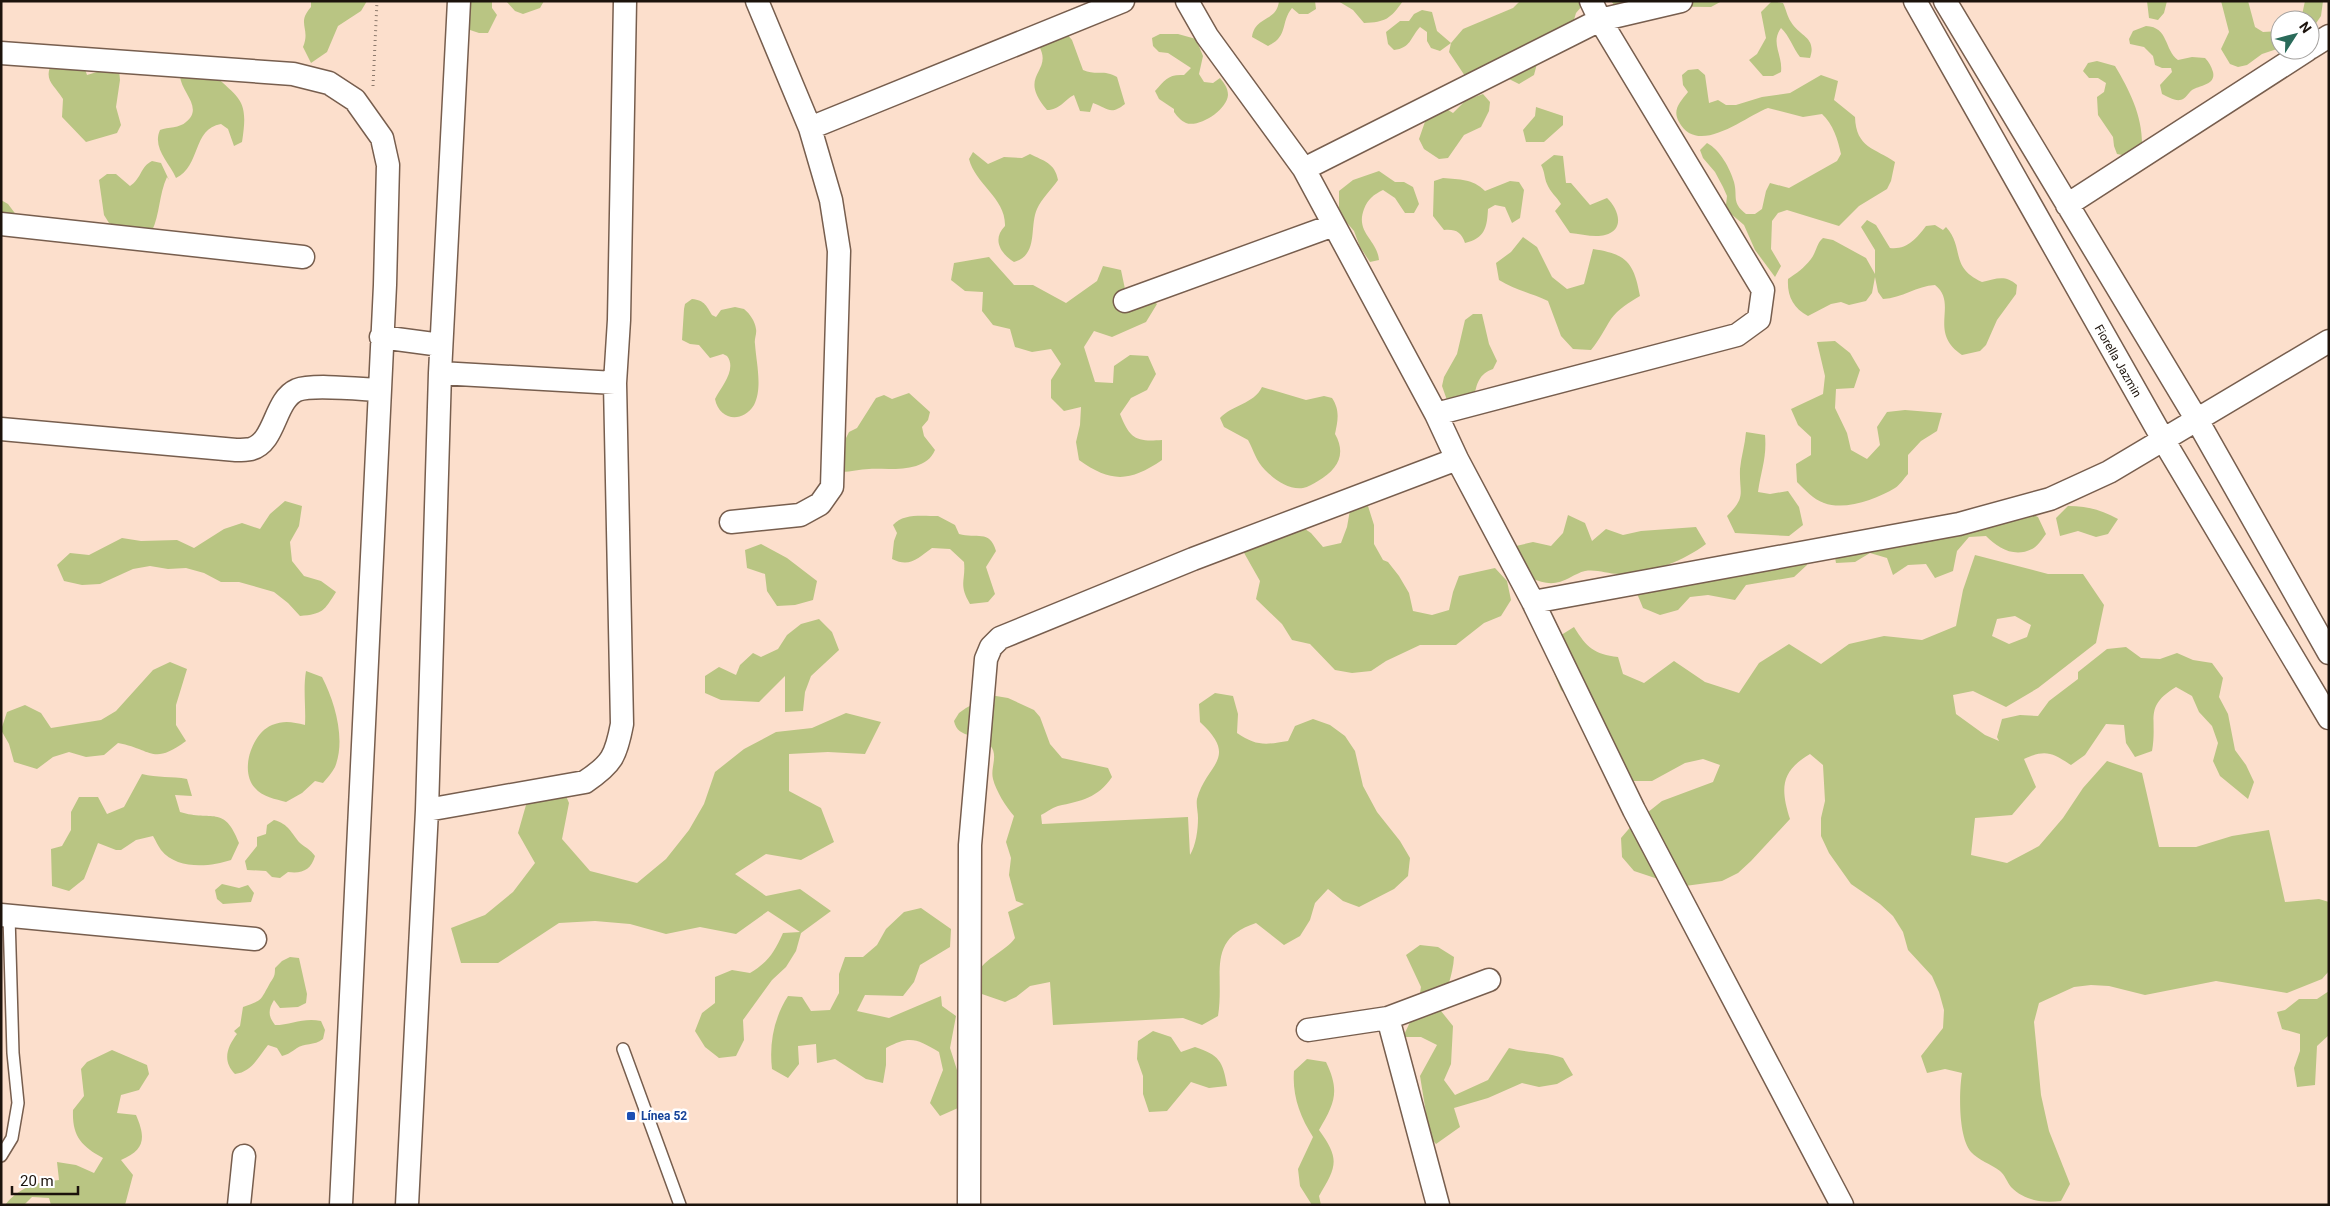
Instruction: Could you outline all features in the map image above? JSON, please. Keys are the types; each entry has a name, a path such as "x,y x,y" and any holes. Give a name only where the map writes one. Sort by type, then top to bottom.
{"street":[{"path":"407,1205 427,810 441,345 459,1"},
{"path":"427,810 585,782 604,769 617,750 622,724 615,383 619,320 624,1"},
{"path":"731,522 800,515 820,504 832,487 839,251 831,200 810,128 757,1"},
{"path":"810,128 1123,1"},
{"path":"1187,1 1207,36 1304,169 1436,414 1457,459 1533,602 1634,810 1842,1205"},
{"path":"1304,169 1596,11 1681,1"},
{"name":"Fiorella Jazmin","path":"1915,1 2164,441 2329,718"},
{"path":"1945,1 2197,420 2325,639"},
{"path":"1436,414 1736,335 1759,319 1763,290 1596,11"},
{"path":"1,53 293,74 329,83 355,100 382,138 388,165 385,285 378,390 341,1205"},
{"path":"2067,205 2292,60"},
{"path":"1,224 303,257"},
{"path":"1125,300 1334,225"},
{"path":"381,337 441,345"},
{"path":"1533,602 1959,524 2050,500 2110,472 2329,341"},
{"path":"440,373 615,383"},
{"path":"1,429 236,450 253,448 269,434 284,401 297,390 316,388 378,390"},
{"path":"968,1205 970,845 986,659 991,647 1000,638 1193,559 1457,459"},
{"path":"5,916 255,939"},
{"path":"1308,1030 1388,1018 1489,980"},
{"path":"1388,1018 1438,1205"},
{"path":"239,1205 244,1156"}],"lane":[{"path":"1,1156 12,1138 18,1103 13,1053 5,916"},
{"path":"623,1050 680,1205"}],"path":[{"path":"371,121 377,1"}],"green space":[{"path":"311,1 367,1 361,11 338,26 327,52 311,63 303,47 306,35 304,22 311,7"},
{"path":"466,1 492,1 492,8 497,15 488,33 470,30"},
{"path":"506,1 544,1 540,8 523,14 515,11"},
{"path":"1279,1 1315,1 1316,9 1308,14 1299,14 1292,8 1286,19 1282,34 1275,42 1268,46 1252,37 1257,25 1274,13"},
{"path":"1338,1 1403,1 1391,16 1378,22 1364,23 1353,10"},
{"path":"1520,1 1579,1 1582,6 1576,13 1571,30 1539,56 1534,75 1519,84 1503,76 1467,79 1449,52 1451,43 1463,29 1513,8"},
{"path":"1611,1 1722,1 1711,7 1615,6"},
{"path":"1772,1 1783,3 1791,22 1809,41 1812,51 1810,58 1800,57 1781,28 1777,44 1781,72 1773,76 1763,76 1749,60 1757,54 1766,38 1761,12"},
{"path":"2147,1 2167,1 2164,13 2158,20 2149,18"},
{"path":"2221,1 2248,1 2255,27 2263,32 2270,32 2270,51 2262,54 2247,65 2238,67 2230,64 2221,49 2229,32"},
{"path":"2305,1 2323,1 2320,17 2320,10 2303,10"},
{"path":"1422,10 1432,12 1437,31 1451,43 1440,51 1431,48 1427,41 1427,32 1420,27 1407,45 1394,50 1388,44 1386,32 1400,21 1409,21 1414,14"},
{"path":"2146,26 2159,30 2170,51 2178,60 2192,57 2205,58 2213,72 2212,80 2192,90 2180,100 2162,94 2160,85 2172,72 2171,68 2162,68 2155,65 2153,56 2144,47 2130,44 2129,39 2133,31"},
{"path":"1066,33 1072,40 1083,70 1108,73 1117,77 1125,104 1120,108 1109,110 1093,103 1090,112 1080,111 1074,95 1059,107 1047,110 1038,98 1035,81 1042,62 1039,46"},
{"path":"1160,34 1178,34 1196,39 1203,56 1199,74 1204,82 1213,83 1220,78 1227,88 1228,95 1226,101 1218,112 1198,123 1186,123 1178,117 1174,109 1159,99 1155,91 1164,81 1170,77 1184,75 1191,68 1168,53 1159,52 1153,46 1152,38"},
{"path":"53,61 84,66 87,75 110,68 119,70 120,80 116,107 121,125 117,133 86,142 62,117 63,99 49,77"},
{"path":"2097,61 2115,66 2126,85 2138,115 2142,147 2127,156 2117,154 2113,137 2098,115 2097,97 2104,92 2106,83 2098,78 2089,78 2083,71 2088,63"},
{"path":"1698,69 1705,75 1709,103 1718,100 1726,105 1736,105 1762,97 1790,93 1821,75 1838,81 1834,100 1855,117 1856,127 1863,141 1895,162 1891,181 1887,189 1859,206 1839,226 1787,210 1778,213 1772,221 1771,249 1781,266 1775,277 1755,250 1744,225 1730,213 1726,205 1727,196 1723,187 1715,172 1703,158 1700,150 1707,143 1720,155 1732,177 1738,206 1746,214 1755,214 1762,209 1770,183 1789,188 1837,161 1841,154 1837,138 1829,122 1822,114 1803,117 1768,108 1722,132 1698,136 1687,132 1679,122 1676,114 1678,106 1688,92 1683,85 1682,75 1688,70"},
{"path":"210,71 240,101 244,116 242,142 234,146 228,129 221,124 212,127 205,133 190,165 176,178 162,155 158,143 160,130 181,125 191,117 192,106 180,76"},
{"path":"1483,94 1490,102 1489,111 1481,127 1464,135 1448,158 1439,159 1424,149 1419,139 1428,113 1445,108 1453,113 1466,100"},
{"path":"1536,107 1563,116 1563,125 1544,142 1526,142 1523,130 1535,116"},
{"path":"973,152 988,164 1004,157 1022,158 1030,154 1048,163 1057,174 1058,180 1037,209 1030,247 1022,258 1014,262 999,246 999,236 1005,226 1004,216 996,199 972,168 969,159"},
{"path":"1554,155 1563,156 1566,183 1571,183 1590,205 1607,198 1611,202 1618,218 1616,229 1605,235 1597,236 1570,233 1555,211 1561,204 1548,187 1541,165"},
{"path":"152,161 161,163 169,180 167,177 152,231 124,231 109,223 104,215 99,180 107,174 116,174 130,186 137,180 145,166"},
{"path":"1379,171 1395,182 1404,182 1413,187 1419,204 1414,213 1405,213 1395,198 1383,190 1369,200 1364,209 1362,224 1375,247 1379,260 1370,262 1360,247 1354,231 1342,217 1339,208 1339,191 1353,180"},
{"path":"1443,178 1470,182 1485,191 1510,181 1519,182 1524,190 1520,218 1512,223 1505,207 1495,205 1488,209 1486,227 1481,235 1465,243 1460,234 1452,230 1444,230 1433,216 1434,181"},
{"path":"1,200 8,204 20,220 1,228"},
{"path":"1867,220 1876,225 1890,248 1901,247 1911,243 1926,226 1935,225 1943,230 1946,227 1955,242 1961,264 1972,276 1982,282 2004,278 2017,285 2016,294 1997,320 1986,345 1980,351 1962,355 1952,346 1946,337 1944,328 1945,309 1942,293 1935,285 1922,287 1897,297 1883,299 1878,292 1875,277 1872,293 1866,301 1849,305 1841,302 1831,304 1808,316 1798,309 1790,296 1788,279 1808,262 1823,238 1833,240 1866,258 1875,274 1875,250 1861,227"},
{"path":"1523,237 1537,247 1552,277 1567,289 1584,284 1593,249 1621,257 1631,268 1635,275 1640,296 1614,315 1591,350 1573,349 1561,336 1548,301 1499,280 1496,263 1511,252"},
{"path":"989,257 1014,285 1033,285 1066,303 1097,281 1103,266 1121,270 1125,289 1143,291 1157,304 1146,322 1112,337 1094,331 1084,347 1095,382 1113,383 1114,366 1130,355 1148,356 1156,374 1147,390 1131,398 1120,414 1127,429 1135,437 1146,440 1162,440 1162,460 1140,473 1120,477 1101,473 1079,460 1076,442 1080,425 1081,407 1064,411 1051,398 1051,380 1061,364 1051,349 1032,352 1015,347 1010,329 993,325 982,311 983,292 965,291 951,280 954,263"},
{"path":"692,299 703,302 712,315 716,317 721,310 735,307 744,309 753,320 756,331 758,391 754,405 743,415 732,417 726,415 717,406 715,399 725,383 729,372 730,361 727,356 723,354 710,358 699,345 690,344 682,340 685,304"},
{"path":"1473,314 1482,314 1489,344 1497,361 1493,369 1488,371 1479,380 1474,397 1448,403 1442,386 1444,377 1457,354 1465,320"},
{"path":"1835,341 1850,353 1860,370 1854,388 1836,389 1835,408 1847,433 1851,450 1867,459 1880,445 1877,427 1887,412 1905,410 1942,413 1937,431 1921,441 1908,455 1908,474 1899,485 1870,500 1841,506 1820,501 1809,494 1797,482 1796,464 1811,455 1811,437 1798,425 1791,409 1823,394 1825,376 1817,342"},
{"path":"1262,387 1306,400 1324,396 1332,398 1335,402 1338,415 1335,434 1340,455 1335,467 1325,477 1303,488 1287,486 1262,467 1248,440 1224,427 1220,418 1230,410 1254,397"},
{"path":"909,393 930,412 928,420 922,427 924,436 935,450 930,458 923,463 906,468 842,472 845,440 849,432 857,428 876,398 884,395 892,399"},
{"path":"1746,432 1765,435 1764,457 1758,492 1770,494 1788,491 1799,507 1803,525 1789,536 1735,533 1727,516 1740,499 1740,469"},
{"path":"285,501 302,506 299,526 290,542 292,561 304,576 321,581 336,592 318,613 300,616 274,592 239,582 221,582 204,573 186,568 168,569 150,566 133,569 100,584 82,585 64,581 57,565 70,553 89,555 122,538 141,541 177,540 194,548 224,529 242,523 260,529 270,514"},
{"path":"1368,506 1374,525 1374,544 1383,560 1388,562 1409,593 1413,611 1432,615 1449,610 1459,576 1495,568 1507,581 1511,600 1501,616 1484,623 1456,645 1420,645 1386,661 1371,671 1352,673 1335,670 1310,644 1292,640 1282,624 1256,599 1260,581 1243,551 1296,523 1311,533 1323,547 1341,543 1347,527 1350,510"},
{"path":"2068,506 2094,509 2118,519 2108,534 2096,537 2078,531 2060,536 2056,518"},
{"path":"2021,509 2038,517 2046,534 2036,547 2025,552 2013,552 2001,548 1986,536 1969,537 1957,551 1953,571 1935,578 1926,564 1908,565 1893,575 1887,558 1870,553 1855,562 1836,563 1833,546"},
{"path":"1568,515 1585,523 1592,541 1606,529 1623,535 1641,531 1696,527 1706,544 1687,556 1665,566 1642,572 1619,574 1585,571 1555,583 1541,582 1530,578 1516,546 1533,542 1551,546 1563,533"},
{"path":"938,516 955,525 959,534 986,537 993,544 996,551 986,567 995,594 988,602 970,604 963,587 964,562 950,549 932,548 914,561 909,562 898,562 892,559 897,533 893,525 897,521 908,517"},
{"path":"761,544 787,558 817,581 813,600 795,605 777,606 767,591 765,574 747,568 745,550"},
{"path":"1800,547 1807,565 1794,577 1746,585 1735,600 1708,595 1690,597 1678,610 1660,615 1643,608 1636,591"},
{"path":"1975,555 2048,574 2083,574 2104,605 2096,643 2038,688 2006,707 1973,691 1953,695 1956,714 1985,735 1999,741 1997,737 2002,719 2020,715 2038,716 2049,701 2078,679 2078,672 2107,649 2126,647 2141,658 2160,659 2177,653 2193,660 2212,663 2223,678 2219,697 2228,714 2235,750 2246,765 2254,782 2248,799 2220,776 2213,761 2218,743 2212,726 2199,712 2192,696 2176,687 2166,694 2155,707 2152,751 2135,757 2126,743 2124,725 2106,724 2085,755 2071,765 2054,755 2044,753 2024,759 2036,787 2012,815 1975,818 1971,855 2007,863 2039,846 2063,818 2083,788 2107,761 2142,773 2159,847 2196,847 2232,836 2269,830 2285,902 2319,899 2329,902 2329,971 2322,979 2287,993 2216,981 2145,995 2109,986 2091,985 2074,987 2039,1003 2034,1022 2041,1095 2049,1131 2070,1184 2061,1201 2047,1202 2034,1200 2016,1192 2000,1171 1974,1155 1967,1145 1962,1125 1960,1091 1962,1073 1945,1069 1927,1073 1921,1056 1943,1028 1944,1010 1939,992 1932,976 1908,950 1903,932 1893,916 1880,904 1851,884 1829,853 1821,836 1821,818 1825,801 1823,765 1810,754 1793,767 1785,781 1784,789 1790,819 1738,873 1722,881 1685,886 1634,871 1622,857 1621,838 1633,824 1662,801 1713,782 1720,765 1703,759 1685,763 1652,781 1616,778 1574,702 1561,690 1554,673 1558,637 1574,627 1592,649 1603,654 1618,657 1623,674 1644,683 1674,661 1705,682 1739,693 1759,663 1789,644 1821,664 1849,644 1884,636 1922,640 1956,626 1963,590","holes":["2015,616 2031,625 2027,637 2009,644 1992,636 1997,619"]},
{"path":"819,619 832,632 839,650 811,676 805,692 803,711 785,712 785,676 759,702 721,700 705,693 705,676 719,667 736,675 740,665 753,653 761,657 778,649 787,635 801,624"},
{"path":"170,662 187,669 176,705 176,725 186,741 175,749 166,753 152,754 118,743 104,755 86,757 69,752 53,757 37,769 14,762 9,744 1,730 7,712 25,705 41,713 51,728 101,720 116,711 153,670"},
{"path":"306,671 322,677 327,687 338,721 338,756 334,769 323,783 315,781 302,793 286,802 261,794 255,788 250,781 248,763 254,744 265,729 276,723 285,722 305,725"},
{"path":"1215,693 1233,696 1238,714 1237,733 1255,742 1267,744 1288,741 1295,726 1313,719 1330,725 1345,736 1355,751 1363,786 1377,812 1400,841 1410,858 1408,876 1394,889 1359,907 1343,901 1328,889 1315,903 1310,920 1300,936 1284,945 1256,923 1240,930 1223,949 1220,960 1218,1016 1202,1025 1183,1018 1053,1025 1050,982 1030,986 1016,997 1005,1002 979,993 977,977 979,971 1015,938 1008,912 1024,904 1016,901 1009,875 1011,858 1006,842 1014,816 994,784 992,775 993,749 980,738 964,734 956,727 954,721 959,713 990,695 1008,698 1034,710 1040,717 1050,744 1062,758 1108,768 1112,777 1101,790 1088,798 1051,809 1041,815 1042,824 1188,817 1190,855 1197,832 1197,799 1201,787 1217,761 1219,753 1218,745 1212,734 1200,722 1199,704"},
{"path":"846,713 881,722 865,754 828,752 789,754 789,791 821,808 834,842 801,860 766,854 735,874 766,896 800,889 831,911 801,933 796,951 786,967 772,980 743,1020 744,1040 736,1056 719,1058 705,1047 695,1031 702,1013 715,1003 715,977 732,970 750,973 770,956 783,933 800,932 768,911 736,934 700,927 666,934 630,924 595,921 559,923 498,963 461,963 451,928 485,915 513,892 535,863 518,833 528,798 566,796 569,803 562,839 590,871 637,883 666,859 689,830 704,804 715,772 744,749 776,732 812,728"},
{"path":"142,774 187,779 192,796 175,795 180,812 216,817 228,823 239,843 231,860 204,865 185,864 176,861 161,850 153,836 136,840 121,850 98,843 84,879 69,891 52,886 51,849 62,846 71,830 71,812 79,797 98,797 107,814 124,807"},
{"path":"274,820 286,826 300,843 315,856 311,865 302,872 288,872 280,878 272,877 266,871 247,870 245,861 257,846 257,837 266,834 267,825"},
{"path":"222,884 239,888 248,885 254,893 251,902 223,904 217,899 215,890"},
{"path":"921,908 951,929 950,947 920,965 914,982 903,996 865,995 857,1011 889,1018 941,996 942,1006 956,1016 950,1048 957,1070 958,1108 940,1116 930,1103 943,1070 939,1052 913,1040 901,1041 886,1048 883,1083 866,1079 835,1059 817,1063 816,1044 798,1046 799,1064 788,1078 772,1069 772,1040 779,1013 788,996 802,997 811,1011 830,1010 839,993 839,974 845,957 863,957 877,945 886,929 904,912"},
{"path":"1420,945 1438,947 1454,957 1441,1011 1453,1026 1451,1064 1444,1080 1455,1095 1488,1080 1509,1048 1563,1058 1573,1075 1557,1084 1539,1087 1522,1083 1488,1098 1454,1108 1460,1127 1436,1144 1425,1131 1426,1113 1420,1076 1437,1045 1421,1037 1403,1037 1418,1005 1421,987 1406,955"},
{"path":"290,957 299,958 307,994 306,1003 298,1007 280,1008 274,1000 270,1010 271,1019 275,1025 309,1020 321,1021 325,1030 323,1039 316,1043 300,1046 282,1056 277,1048 268,1045 250,1067 241,1073 235,1074 228,1064 227,1054 237,1034 234,1031 240,1026 243,1007 260,999 273,978 275,968 282,961"},
{"path":"2329,991 2329,1035 2317,1046 2315,1085 2297,1087 2294,1068 2300,1051 2300,1034 2282,1029 2277,1012 2285,1010 2299,999 2317,999"},
{"path":"1153,1031 1171,1037 1181,1052 1195,1047 1215,1056 1224,1070 1227,1086 1209,1088 1191,1082 1167,1111 1149,1112 1143,1094 1143,1076 1137,1059 1138,1041"},
{"path":"112,1050 147,1065 149,1074 139,1090 121,1095 117,1113 136,1115 142,1137 139,1147 135,1152 121,1160 133,1175 125,1205 51,1205 49,1198 32,1197 24,1205 5,1205 16,1194 29,1186 59,1180 57,1162 76,1165 94,1173 103,1158 89,1149 79,1139 74,1127 73,1110 84,1096 81,1069 87,1062"},
{"path":"1307,1059 1326,1062 1334,1089 1332,1104 1319,1130 1330,1148 1334,1163 1330,1177 1319,1196 1321,1205 1312,1205 1300,1186 1298,1169 1313,1137 1304,1122 1294,1089 1294,1071"}],"place":[{"name":"Línea 52","path":"631,1116"}]}
